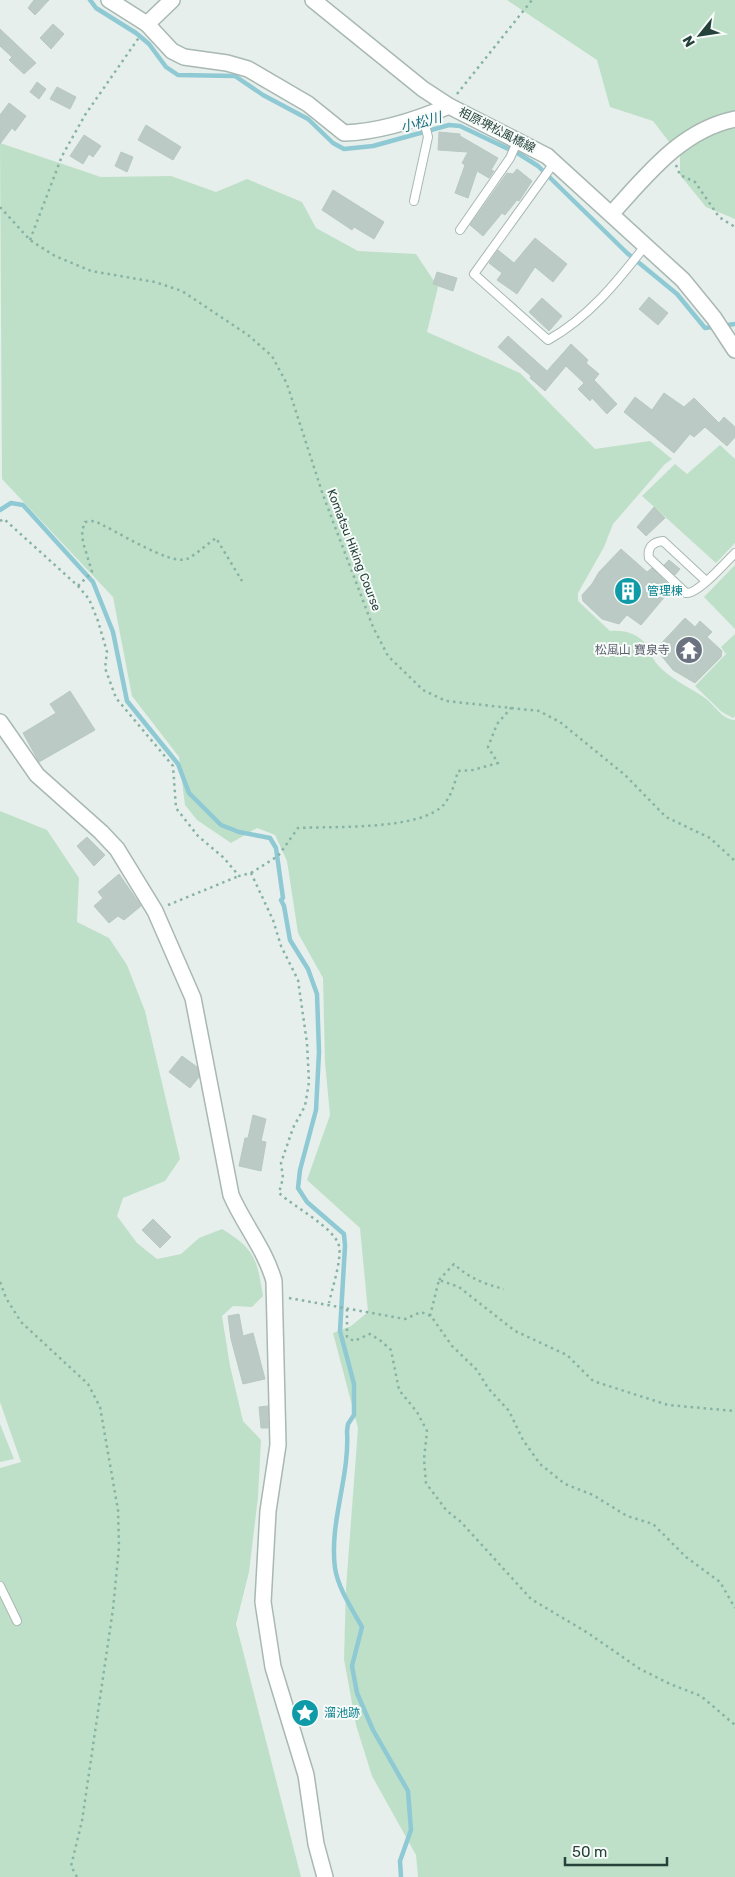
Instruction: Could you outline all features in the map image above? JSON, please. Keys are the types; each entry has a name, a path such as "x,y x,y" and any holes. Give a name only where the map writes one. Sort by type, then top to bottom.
{"street":[{"name":"相原堺松風橋線","path":"108,0 147,24 172,51 184,57 227,63 248,70 278,89 308,104 344,133 424,121 449,106 516,144 551,167 612,213 642,250 683,280 714,318 731,343"},
{"path":"147,24 172,0"},
{"path":"313,0 423,89 449,106"},
{"path":"612,213 670,153 697,132 735,119"},
{"path":"0,722 37,774 102,832 117,848 155,911 194,998 231,1195 269,1263 276,1296 278,1445 268,1520 263,1602 272,1667 306,1775 316,1844 325,1877"}],"lane":[{"path":"414,201 428,137 424,121"},
{"path":"460,230 510,158 516,144"},
{"path":"551,167 474,274 548,340 570,328 596,304 642,250"},
{"path":"706,581 663,541 653,544 649,550 649,558 686,593 694,593 735,553"},
{"path":"0,1586 17,1621"}],"path":[{"path":"449,106 469,77 532,0"},
{"path":"30,240 62,156 84,114 132,48"},
{"path":"670,153 680,175 695,182 719,217 735,228"},
{"name":"Komatsu Hiking Course","path":"0,207 30,240 55,256 90,270 155,282 182,291 234,326 272,356 287,384 323,495 354,579 388,656 423,690 446,701 539,711 560,722 625,775 666,817 710,838 735,861"},
{"path":"0,521 4,519 78,586 89,599 107,652 105,668 116,698 173,766 176,808 198,836 224,858 239,876"},
{"path":"78,586 92,572 82,531 86,522 94,521 138,545 177,559 186,559 216,538 242,581"},
{"path":"155,911 239,876 251,873 278,856 298,828 387,824 412,820 435,812 445,804 458,771 473,770 498,763 488,747 497,724 513,707"},
{"path":"251,873 273,920 281,946 298,980 307,1043 309,1082 305,1106 293,1128 281,1163 283,1178 279,1193 292,1205 327,1228 335,1236 340,1248 330,1303"},
{"path":"431,1316 439,1280 454,1264 467,1276 484,1284 504,1289"},
{"path":"439,1280 459,1287 515,1331 567,1355 593,1381 668,1405 735,1412"},
{"path":"0,1282 6,1298 21,1322 88,1384 100,1407 118,1510 119,1547 113,1609 82,1821 71,1866 77,1877"},
{"path":"276,1296 330,1303 348,1309 405,1318 421,1312 431,1316 452,1346 477,1370 488,1388 509,1411 523,1440 540,1464 565,1484 593,1496 627,1516 653,1524 686,1557 720,1582 735,1608"},
{"path":"348,1309 347,1337 354,1341 370,1334 391,1350 399,1390 417,1412 427,1431 424,1459 426,1483 446,1510 461,1522 531,1598 588,1633 640,1670 701,1696 735,1725"}],"green space":[{"path":"507,0 735,0 735,219 706,207 680,175 680,156 653,121 610,107 597,60"},
{"path":"0,143 101,177 171,176 216,192 247,179 302,202 316,228 358,251 416,254 438,287 427,332 520,373 595,449 650,441 672,459 665,464 613,524 604,547 578,593 578,601 610,631 627,632 640,638 649,646 651,655 663,670 709,701 726,718 735,720 735,1877 418,1877 416,1855 372,1776 356,1725 344,1659 346,1588 358,1428 333,1333 351,1326 368,1312 360,1228 307,1180 330,1115 325,1062 323,978 298,933 287,861 275,835 257,828 231,843 197,820 185,805 179,757 132,696 113,597 2,479"},
{"path":"720,445 735,459 735,543 716,563 642,496 675,464 687,474"},
{"path":"735,565 735,629 704,597"},
{"path":"735,634 735,716 733,718 722,712 695,686 726,654 721,647"},
{"path":"0,811 47,830 79,878 77,922 109,938 127,965 145,1011 180,1159 165,1181 123,1198 117,1216 137,1243 157,1259 181,1254 199,1238 222,1229 248,1249 253,1256 259,1273 263,1296 252,1307 233,1306 222,1316 230,1366 243,1421 261,1440 258,1497 249,1572 236,1624 301,1877 0,1877 0,1468 21,1462 0,1402"},
{"path":"0,1424 14,1459 0,1462"}],"building":[{"path":"34,0 49,0 35,15 28,8"},
{"path":"53,24 64,34 51,49 40,38"},
{"path":"0,29 36,63 24,74 9,60 12,57 0,46"},
{"path":"37,82 46,89 39,99 30,92"},
{"path":"57,87 76,97 70,109 50,99"},
{"path":"9,103 26,116 15,131 12,128 0,144 0,115"},
{"path":"146,125 181,147 173,160 138,140"},
{"path":"439,132 460,134 460,136 498,158 491,170 494,171 489,178 477,171 468,198 455,193 465,165 462,163 468,152 438,150"},
{"path":"84,135 101,146 93,157 89,154 83,164 70,156"},
{"path":"121,152 133,157 127,172 115,166"},
{"path":"517,169 532,181 519,201 517,200 505,215 502,213 483,236 470,225 507,173 513,174"},
{"path":"333,190 384,222 374,239 354,227 352,230 322,210"},
{"path":"535,238 567,264 553,282 535,267 517,294 497,280 502,273 489,263 498,250 514,263"},
{"path":"437,272 457,278 453,291 433,284"},
{"path":"649,297 668,313 658,325 639,309"},
{"path":"542,298 562,316 549,331 529,312"},
{"path":"508,336 547,371 571,344 588,360 586,363 599,374 594,380 617,404 607,414 592,398 590,401 578,389 584,383 566,366 545,391 498,347"},
{"path":"664,393 684,407 694,398 719,423 724,417 735,427 735,437 727,446 705,427 694,437 690,434 674,453 624,412 635,397 652,410"},
{"path":"654,507 665,518 646,536 637,527"},
{"name":"管理棟","path":"621,549 647,572 652,568 672,588 641,625 627,615 619,624 602,619 583,601 582,595 592,584 599,572"},
{"path":"669,560 680,569 675,575 664,565"},
{"name":"松風山 寶泉寺","path":"685,618 695,627 700,621 712,632 707,637 722,651 721,657 695,683 673,670 656,649"},
{"path":"70,691 95,730 39,762 23,733 56,713 50,704"},
{"path":"87,837 105,855 94,866 77,846"},
{"path":"119,874 141,906 124,920 118,916 109,923 94,906 103,898 98,892"},
{"path":"182,1056 197,1067 199,1077 190,1088 169,1072"},
{"path":"253,1115 266,1119 261,1141 266,1142 261,1171 239,1166 245,1138 248,1138"},
{"path":"153,1219 171,1237 160,1248 142,1230"},
{"path":"239,1314 243,1336 253,1333 265,1379 243,1384 231,1339 228,1316"},
{"path":"268,1406 268,1428 261,1428 259,1407"}],"waterway":[{"name":"小松川","path":"90,0 96,8 136,33 149,44 166,67 178,75 235,76 263,95 308,119 333,143 344,149 373,146 449,125 460,126 519,154 538,166 627,253 677,294 705,328 735,324"},
{"path":"0,510 11,503 23,505 93,582 113,632 127,701 178,764 189,793 221,825 239,832 270,838 276,848 283,898 281,900 284,906 290,940 308,969 317,994 319,1052 316,1110 300,1170 298,1188 307,1202 344,1234 345,1246 340,1331 354,1384 354,1415 348,1424 347,1431 346,1465 335,1534 335,1568 342,1591 362,1627 352,1666 357,1693 373,1730 408,1791 411,1830 400,1861 401,1877"}],"place":[{"name":"管理棟","path":"628,591"},
{"name":"松風山 寶泉寺","path":"689,650"},
{"name":"溜池跡","path":"305,1713"}]}
